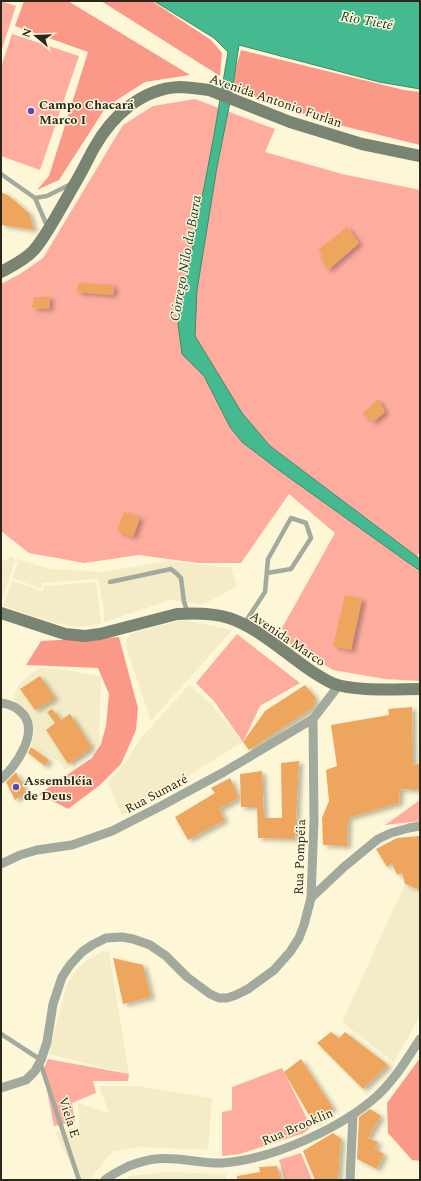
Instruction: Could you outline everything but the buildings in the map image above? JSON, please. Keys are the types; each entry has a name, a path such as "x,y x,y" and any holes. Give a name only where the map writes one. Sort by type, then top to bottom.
{"main road":[{"name":"Avenida Antonio Furlan","path":"48,229 77,180 94,147 113,121 130,104 147,95 162,90 179,87 209,90 290,122 362,144 420,156"},
{"path":"1,272 23,259 33,251 41,242 48,229"},
{"name":"Avenida Marco","path":"1,613 65,634 84,636 100,634 177,614 214,614 244,624 268,639 318,676 339,685 358,688 420,689"}],"street":[{"path":"313,719 339,685"},
{"path":"1,703 18,708 26,719 29,728 24,749 8,773 1,779"},
{"name":"Rua Sumaré","path":"1,864 20,855 37,850 72,844 112,831 217,775 313,719"},
{"name":"Rua Pompéia","path":"1,1088 26,1080 35,1071 41,1061 47,1042 53,1004 62,977 70,965 82,952 106,938 122,937 133,939 150,946 166,956 187,977 210,994 220,998 227,998 248,989 274,970 290,952 299,938 311,898 314,820 313,719"},
{"path":"311,898 344,867 378,839 391,833 420,826"},
{"name":"Rua Brooklin","path":"106,1180 109,1176 139,1162 156,1159 219,1163 246,1160 284,1150 353,1115 379,1094 401,1069 420,1039"},
{"path":"350,1180 353,1115"}],"lane":[{"path":"1,174 35,198 48,229"},
{"path":"35,198 47,196 61,190 77,180"},
{"path":"244,624 265,592 268,559 292,518 306,523 311,538 291,569 267,573"},
{"path":"110,582 171,569 181,578 184,602 188,613"},
{"path":"1,1034 41,1061"},
{"name":"Viela E","path":"41,1061 79,1180"}],"shaded area":[{"path":"1,1 16,6 1,52"},
{"path":"24,1 68,1 190,75 145,82 106,107 59,180 37,190 49,176 88,52 15,26"},
{"path":"101,1 152,1 211,40 222,53 220,76"},
{"name":"Campo Chacará Marco I","path":"12,34 79,56 40,170 1,156 1,67"},
{"path":"241,50 404,90 420,92 420,145 327,122 230,88"},
{"path":"195,99 275,129 265,152 342,174 420,190 420,550 413,567 420,572 420,681 385,679 333,670 290,644 282,628 335,533 289,494 241,563 198,563 139,555 84,563 29,553 1,531 1,284 20,274 43,258 123,125 153,106"},
{"path":"11,556 15,560 1,603 1,560 7,561"},
{"path":"19,560 51,569 103,572 167,561 231,567 237,587 202,605 171,600 104,622 104,609 98,579 43,583 40,588 12,578"},
{"path":"12,581 43,591 44,586 96,582 101,624 77,627 52,622 3,606"},
{"path":"183,620 232,630 151,721 125,644 131,633"},
{"path":"237,634 300,683 260,706 243,742 214,701 196,683"},
{"path":"119,637 138,708 136,730 121,764 100,785 68,809 39,794 92,758 101,744 106,726 109,694 98,668 26,665 41,641"},
{"path":"39,668 67,670 101,677 99,744 65,770 60,762 31,746 33,732 32,723 25,709 13,699 18,685"},
{"path":"189,685 209,702 243,742 122,816 108,782 125,763 140,739"},
{"path":"420,800 420,821 385,825"},
{"path":"405,884 420,891 420,1016 394,1062 342,1022"},
{"path":"109,951 129,1074 49,1054 66,987 77,969 87,960 101,952"},
{"path":"420,1058 420,1161 412,1160 388,1133 387,1103"},
{"path":"48,1059 129,1074 128,1081 93,1081 96,1093 72,1103 75,1122 54,1126 43,1070"},
{"path":"282,1068 311,1127 304,1133 240,1154 222,1156 222,1112 232,1110 232,1087"},
{"path":"99,1086 138,1086 212,1098 208,1150 139,1147 112,1152 89,1180 76,1180 77,1178 55,1132 79,1126 78,1103 109,1113"},
{"path":"301,1153 312,1180 285,1180 279,1160"},
{"path":"167,1172 226,1174 226,1180 125,1180 130,1176"}],"water":[{"name":"Rio Tietê","path":"154,1 420,1 420,89 379,82 239,45 197,290 195,336 242,413 270,446 420,559 420,571 242,442 230,427 204,376 182,354 178,324 214,135 228,52 214,38"}],"place":[{"name":"Campo Chacará Marco I","path":"31,111"},
{"name":"Assembléia de Deus","path":"16,787"}],"water label":[{"name":"Córrego Nilo da Barra","path":"185,258"}]}
